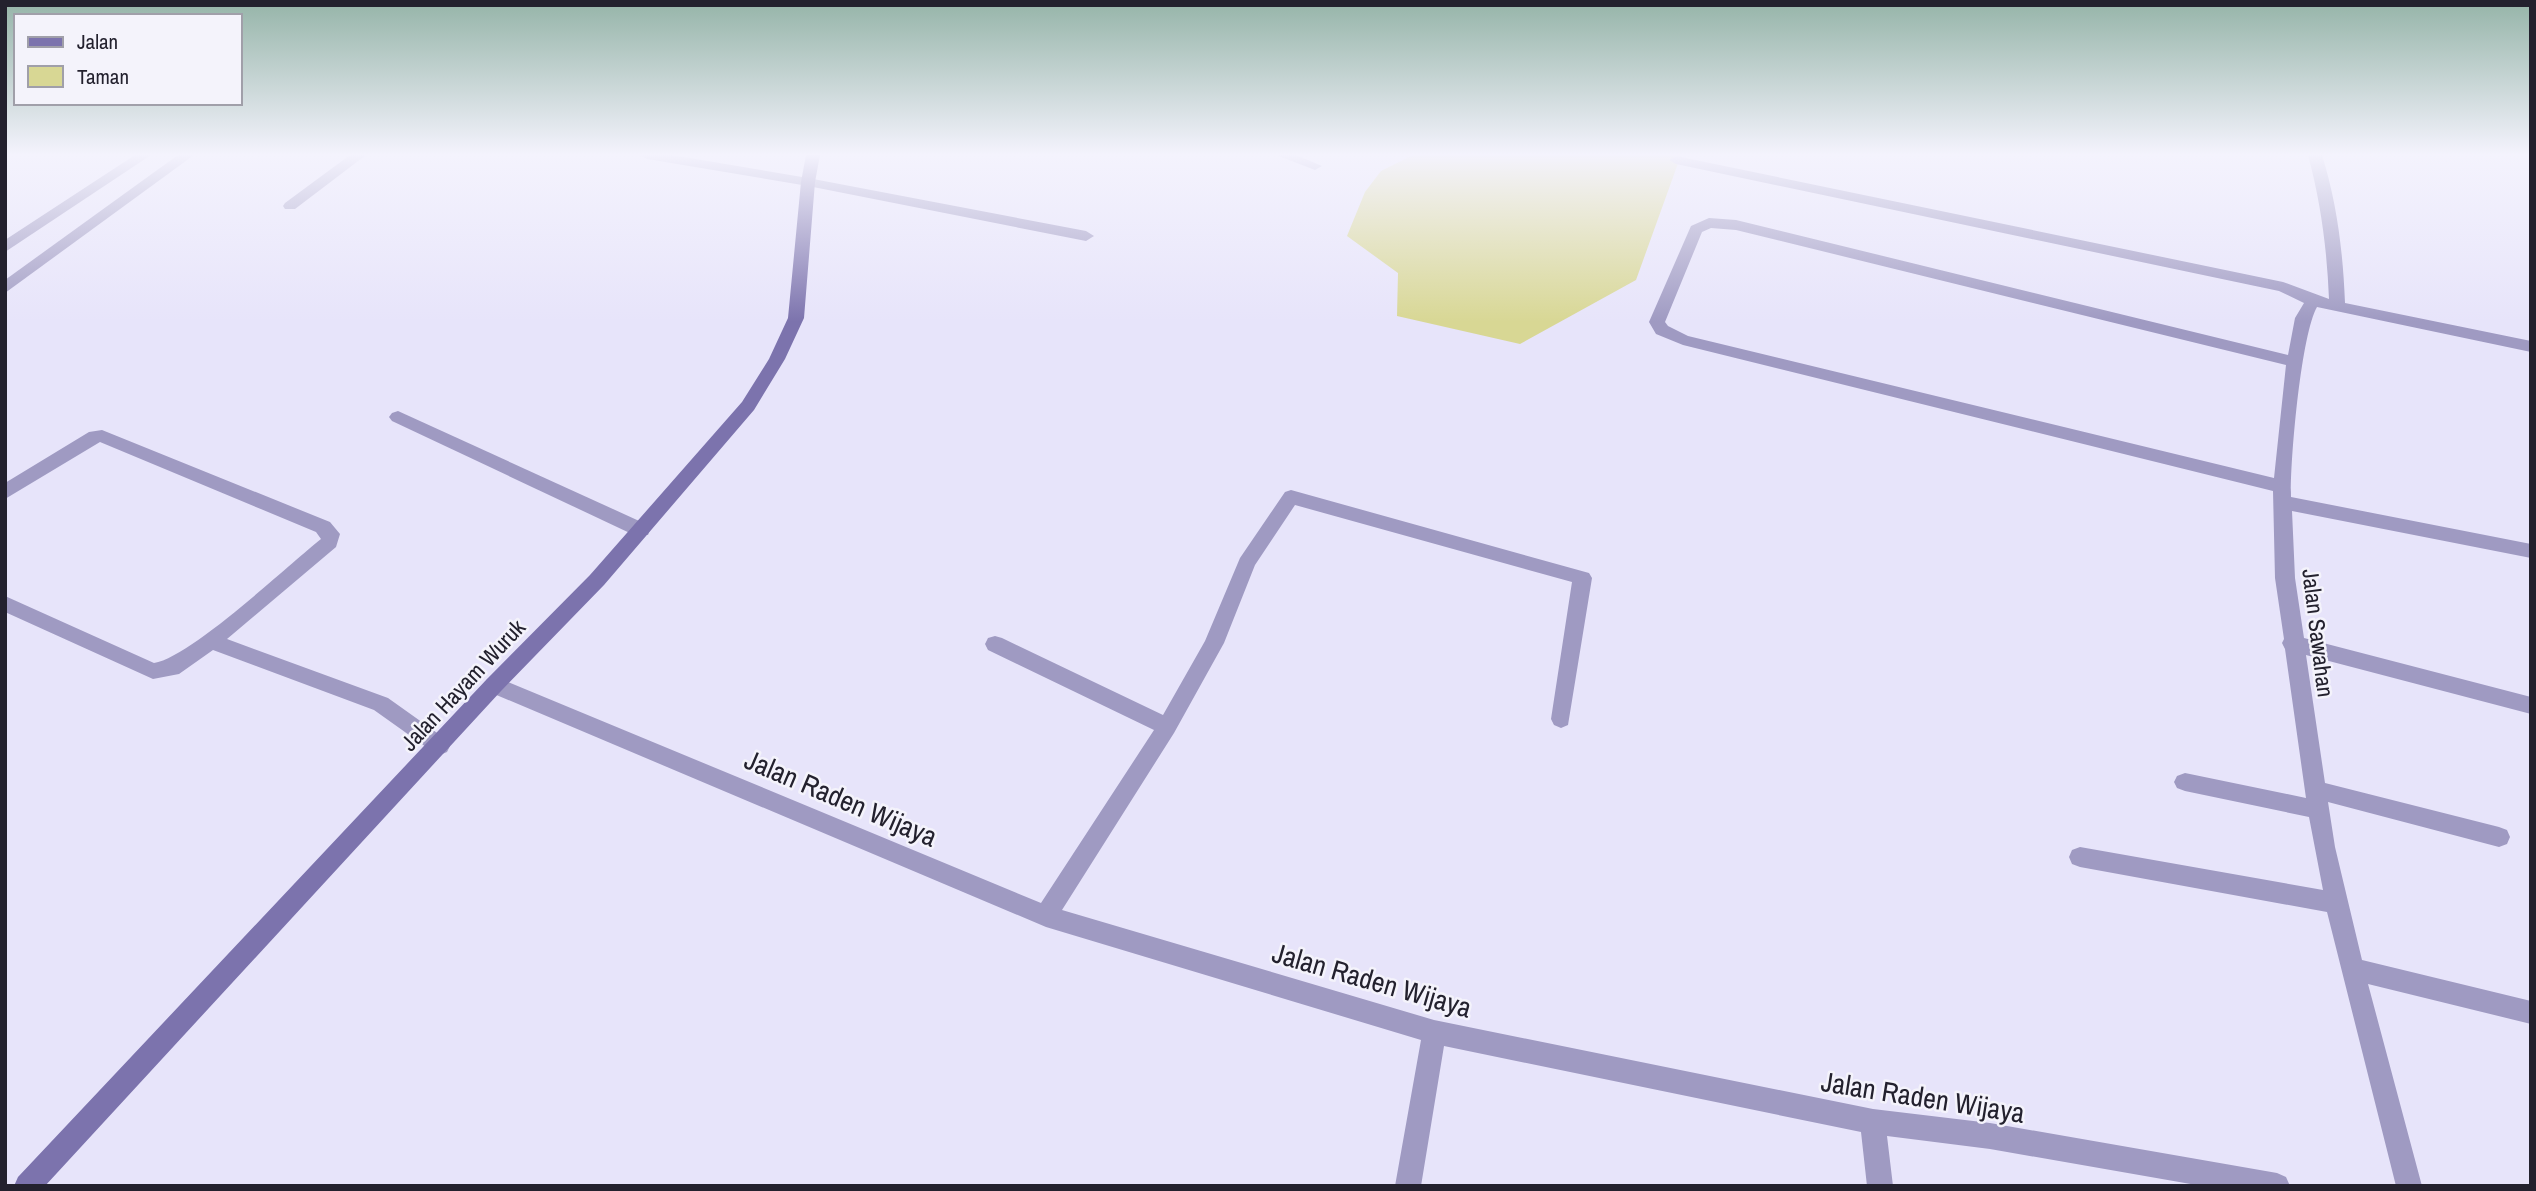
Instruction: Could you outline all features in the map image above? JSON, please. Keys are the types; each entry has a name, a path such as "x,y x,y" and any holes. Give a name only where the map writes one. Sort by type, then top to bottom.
{"main road":[{"name":"Jalan Hayam Wuruk","path":"27,1186 494,685 597,580 748,405 777,359 796,318 805,211"}],"street":[{"path":"5,247 60,211"},
{"path":"5,288 111,211"},
{"path":"955,211 1086,236"},
{"path":"1918,211 2283,287 2313,301 2531,347"},
{"path":"2328,211 2335,253 2337,306"},
{"path":"2295,362 1749,228 1709,223 1696,229 1657,322 1662,330 1683,340 2246,481 2282,494 2531,551"},
{"name":"Jalan Sawahan","path":"2313,301 2304,318 2295,362 2282,494 2285,578 2292,643 2323,846 2409,1186"},
{"path":"398,417 641,530"},
{"path":"5,492 95,436 102,436 329,530 331,534 329,542 211,641 172,668 153,671 5,603"},
{"path":"1046,916 1167,727 1214,643 1247,563 1291,497 1582,578 1561,719"},
{"path":"211,641 381,704 440,746"},
{"path":"2292,643 2531,706"},
{"path":"995,645 1167,727"},
{"name":"Jalan Raden Wijaya","path":"494,685 1046,916 1434,1032 1873,1122 1990,1136 2207,1180 2277,1186"},
{"path":"2185,782 2318,800 2499,837"},
{"path":"2080,857 2337,903"},
{"path":"2352,969 2531,1013"},
{"path":"1408,1186 1434,1032"},
{"path":"1873,1122 1880,1186"}],"green space":[{"path":"1357,211 1661,211 1636,280 1520,344 1397,316 1398,273 1347,236"}]}
